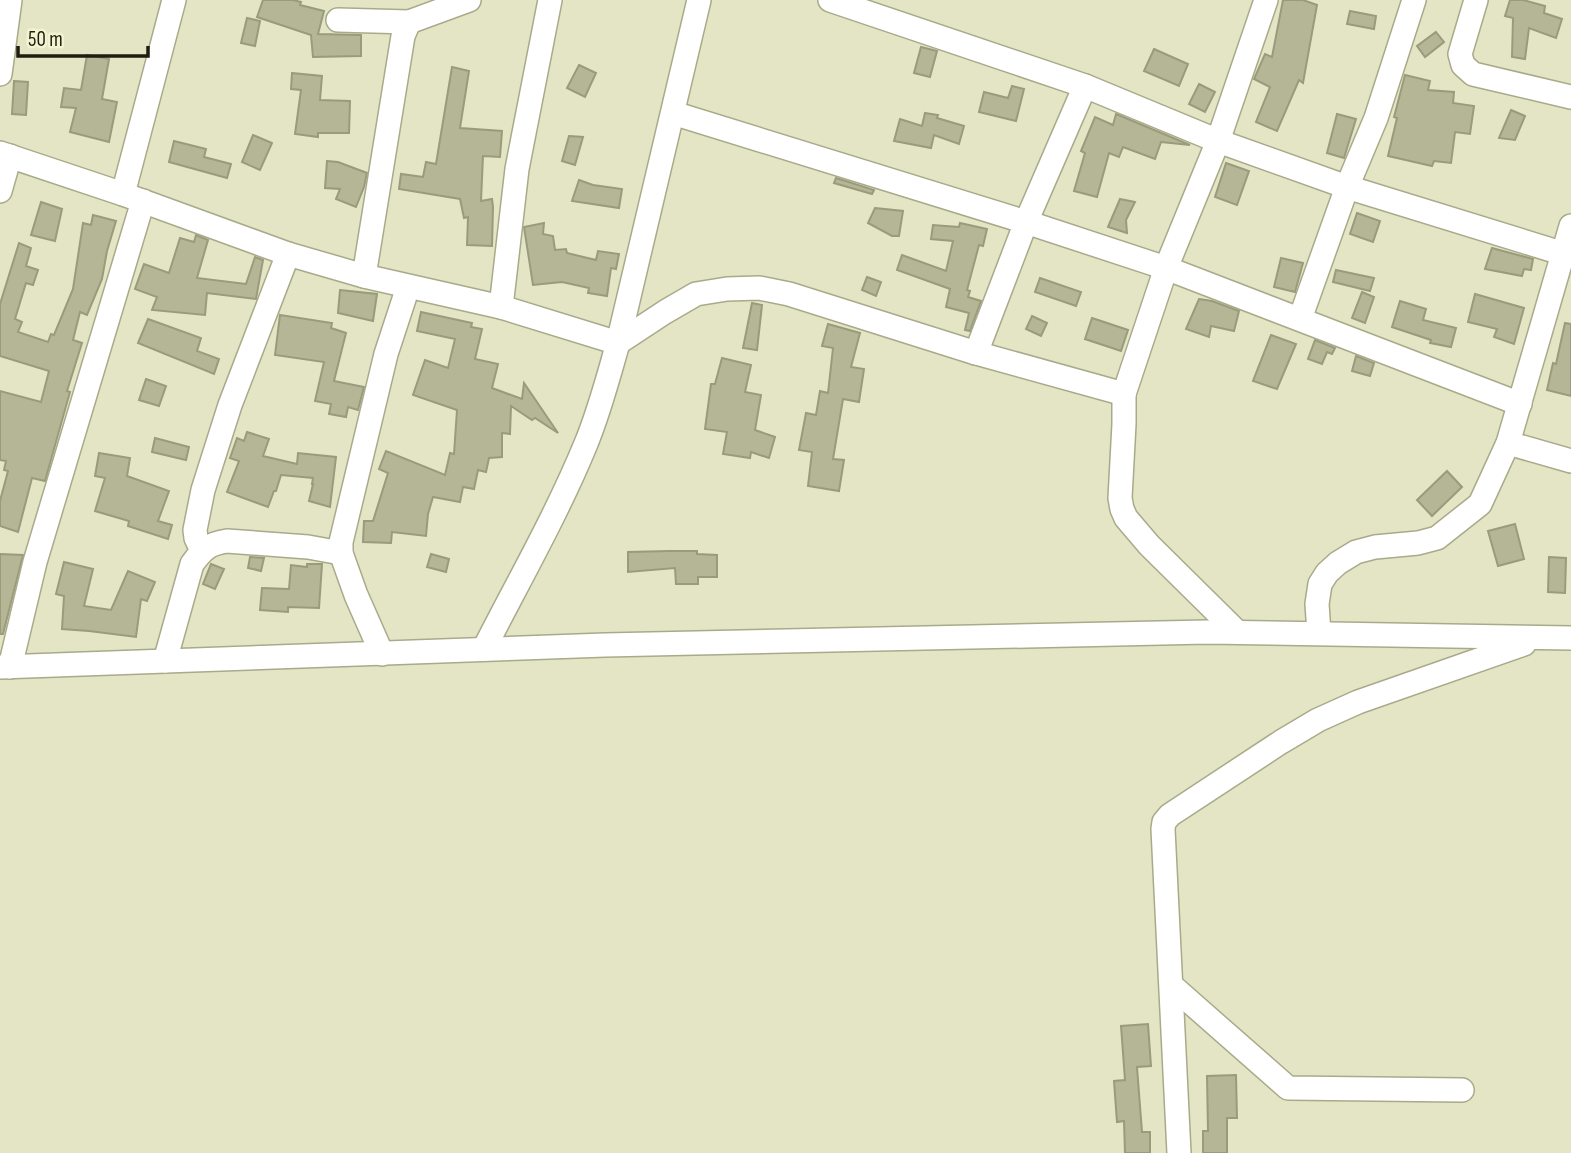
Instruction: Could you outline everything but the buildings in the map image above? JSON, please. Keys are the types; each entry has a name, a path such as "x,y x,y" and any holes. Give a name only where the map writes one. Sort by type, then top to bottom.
{"street":[{"path":"0,74 10,0"},
{"path":"174,0 133,197 5,667 484,649 1193,632 1571,638"},
{"path":"338,20 409,22 469,0"},
{"path":"501,307 517,169 550,0"},
{"path":"484,649 586,445 618,343 699,0"},
{"path":"830,0 1085,86 1218,141 1348,187 1567,254"},
{"path":"1237,632 1149,545 1126,518 1120,498 1124,394 1166,268 1218,141 1266,0"},
{"path":"1300,319 1376,118 1414,0"},
{"path":"1476,0 1460,54 1463,65 1473,75 1571,97"},
{"path":"364,276 403,36 409,22"},
{"path":"975,354 1026,222 1085,86"},
{"path":"673,113 1166,268 1520,404"},
{"path":"0,191 5,154 133,197 288,254 408,287 501,307 618,343"},
{"path":"1319,633 1317,604 1320,584 1338,563 1356,552 1375,547 1418,543 1437,538 1480,504 1508,443 1567,254 1571,226"},
{"path":"202,551 195,530 203,490 230,405 288,254"},
{"path":"382,654 356,595 341,553 341,542 386,354 408,287"},
{"path":"618,343 696,294 759,288 789,294 975,354 1124,394"},
{"path":"1508,443 1571,460"},
{"path":"165,662 192,564 202,551 214,543 227,541 308,547 341,553"},
{"path":"1179,1153 1164,822 1170,815 1318,720 1358,702 1540,638"},
{"path":"1172,986 1289,1088 1462,1090"}]}
